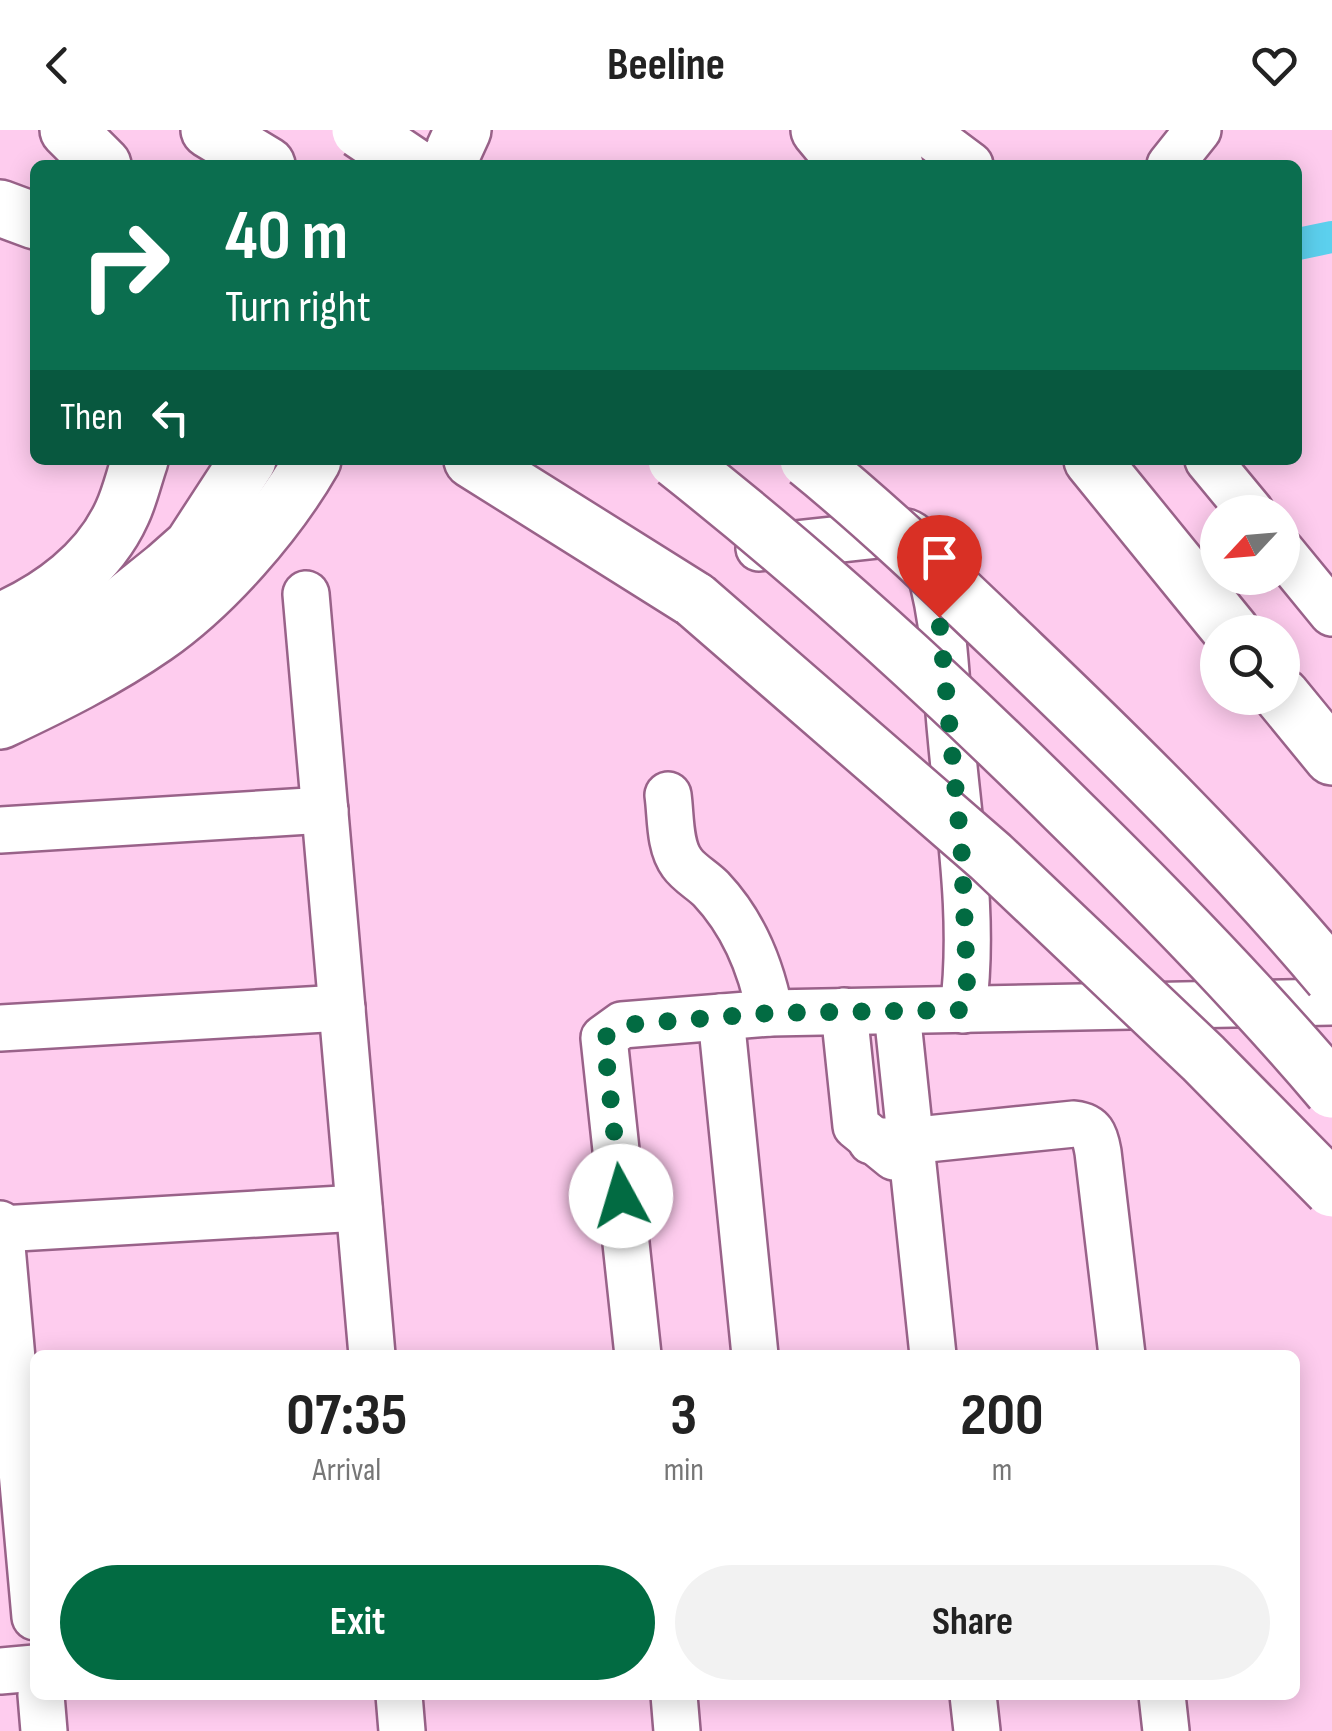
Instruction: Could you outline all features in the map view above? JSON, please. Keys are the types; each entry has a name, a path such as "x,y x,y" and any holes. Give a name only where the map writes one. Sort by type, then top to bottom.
{"main road":[{"path":"68,130 98,160"},
{"path":"209,130 260,160"},
{"path":"249,130 265,160"},
{"path":"360,130 405,160"},
{"path":"389,160 398,130"},
{"path":"449,160 463,130"},
{"path":"820,130 844,160"},
{"path":"874,130 892,160"},
{"path":"0,208 30,219"},
{"path":"0,620 34,606 68,582 122,515 138,465"},
{"path":"0,670 50,652 99,623 192,546 245,465"},
{"path":"0,721 72,687 157,635 246,552 310,465"},
{"path":"480,465 695,600"},
{"path":"533,465 991,857 1203,1058 1332,1189"},
{"path":"682,465 887,640 1008,752 1201,945 1332,1090"},
{"path":"814,465 949,585 1074,704 1200,832 1332,977"},
{"path":"1096,465 1218,615"},
{"path":"1298,715 1332,757"}],"street":[{"path":"923,130 963,160"},
{"path":"1174,160 1198,130"},
{"path":"1212,465 1236,495"},
{"path":"760,548 878,533 906,532 919,542 939,617 962,856 967,981 963,1010"},
{"path":"1300,574 1332,613"},
{"path":"306,594 372,1350"},
{"path":"668,795 674,847 681,862 710,888 742,932 762,971 770,1013"},
{"path":"0,830 325,810"},
{"path":"637,1350 604,1038 628,1024 770,1013 1332,1002"},
{"path":"0,1028 342,1008"},
{"path":"844,1011 853,1112 859,1131 897,1151 1074,1124 1092,1130 1098,1152 1121,1350"},
{"path":"897,1012 897,1151 932,1350"},
{"path":"721,1017 754,1350"},
{"path":"30,1510 26,1424 0,1226 360,1208"},
{"path":"0,1670 30,1668"},
{"path":"42,1700 44,1731"},
{"path":"399,1700 402,1731"},
{"path":"674,1700 677,1731"},
{"path":"974,1700 977,1731"},
{"path":"1163,1700 1166,1731"}],"waterway":[{"path":"1302,243 1332,237"}],"route":[{"path":"621,1196 604,1038 622,1025 770,1013 963,1010 967,981 962,856 939,617"}]}
